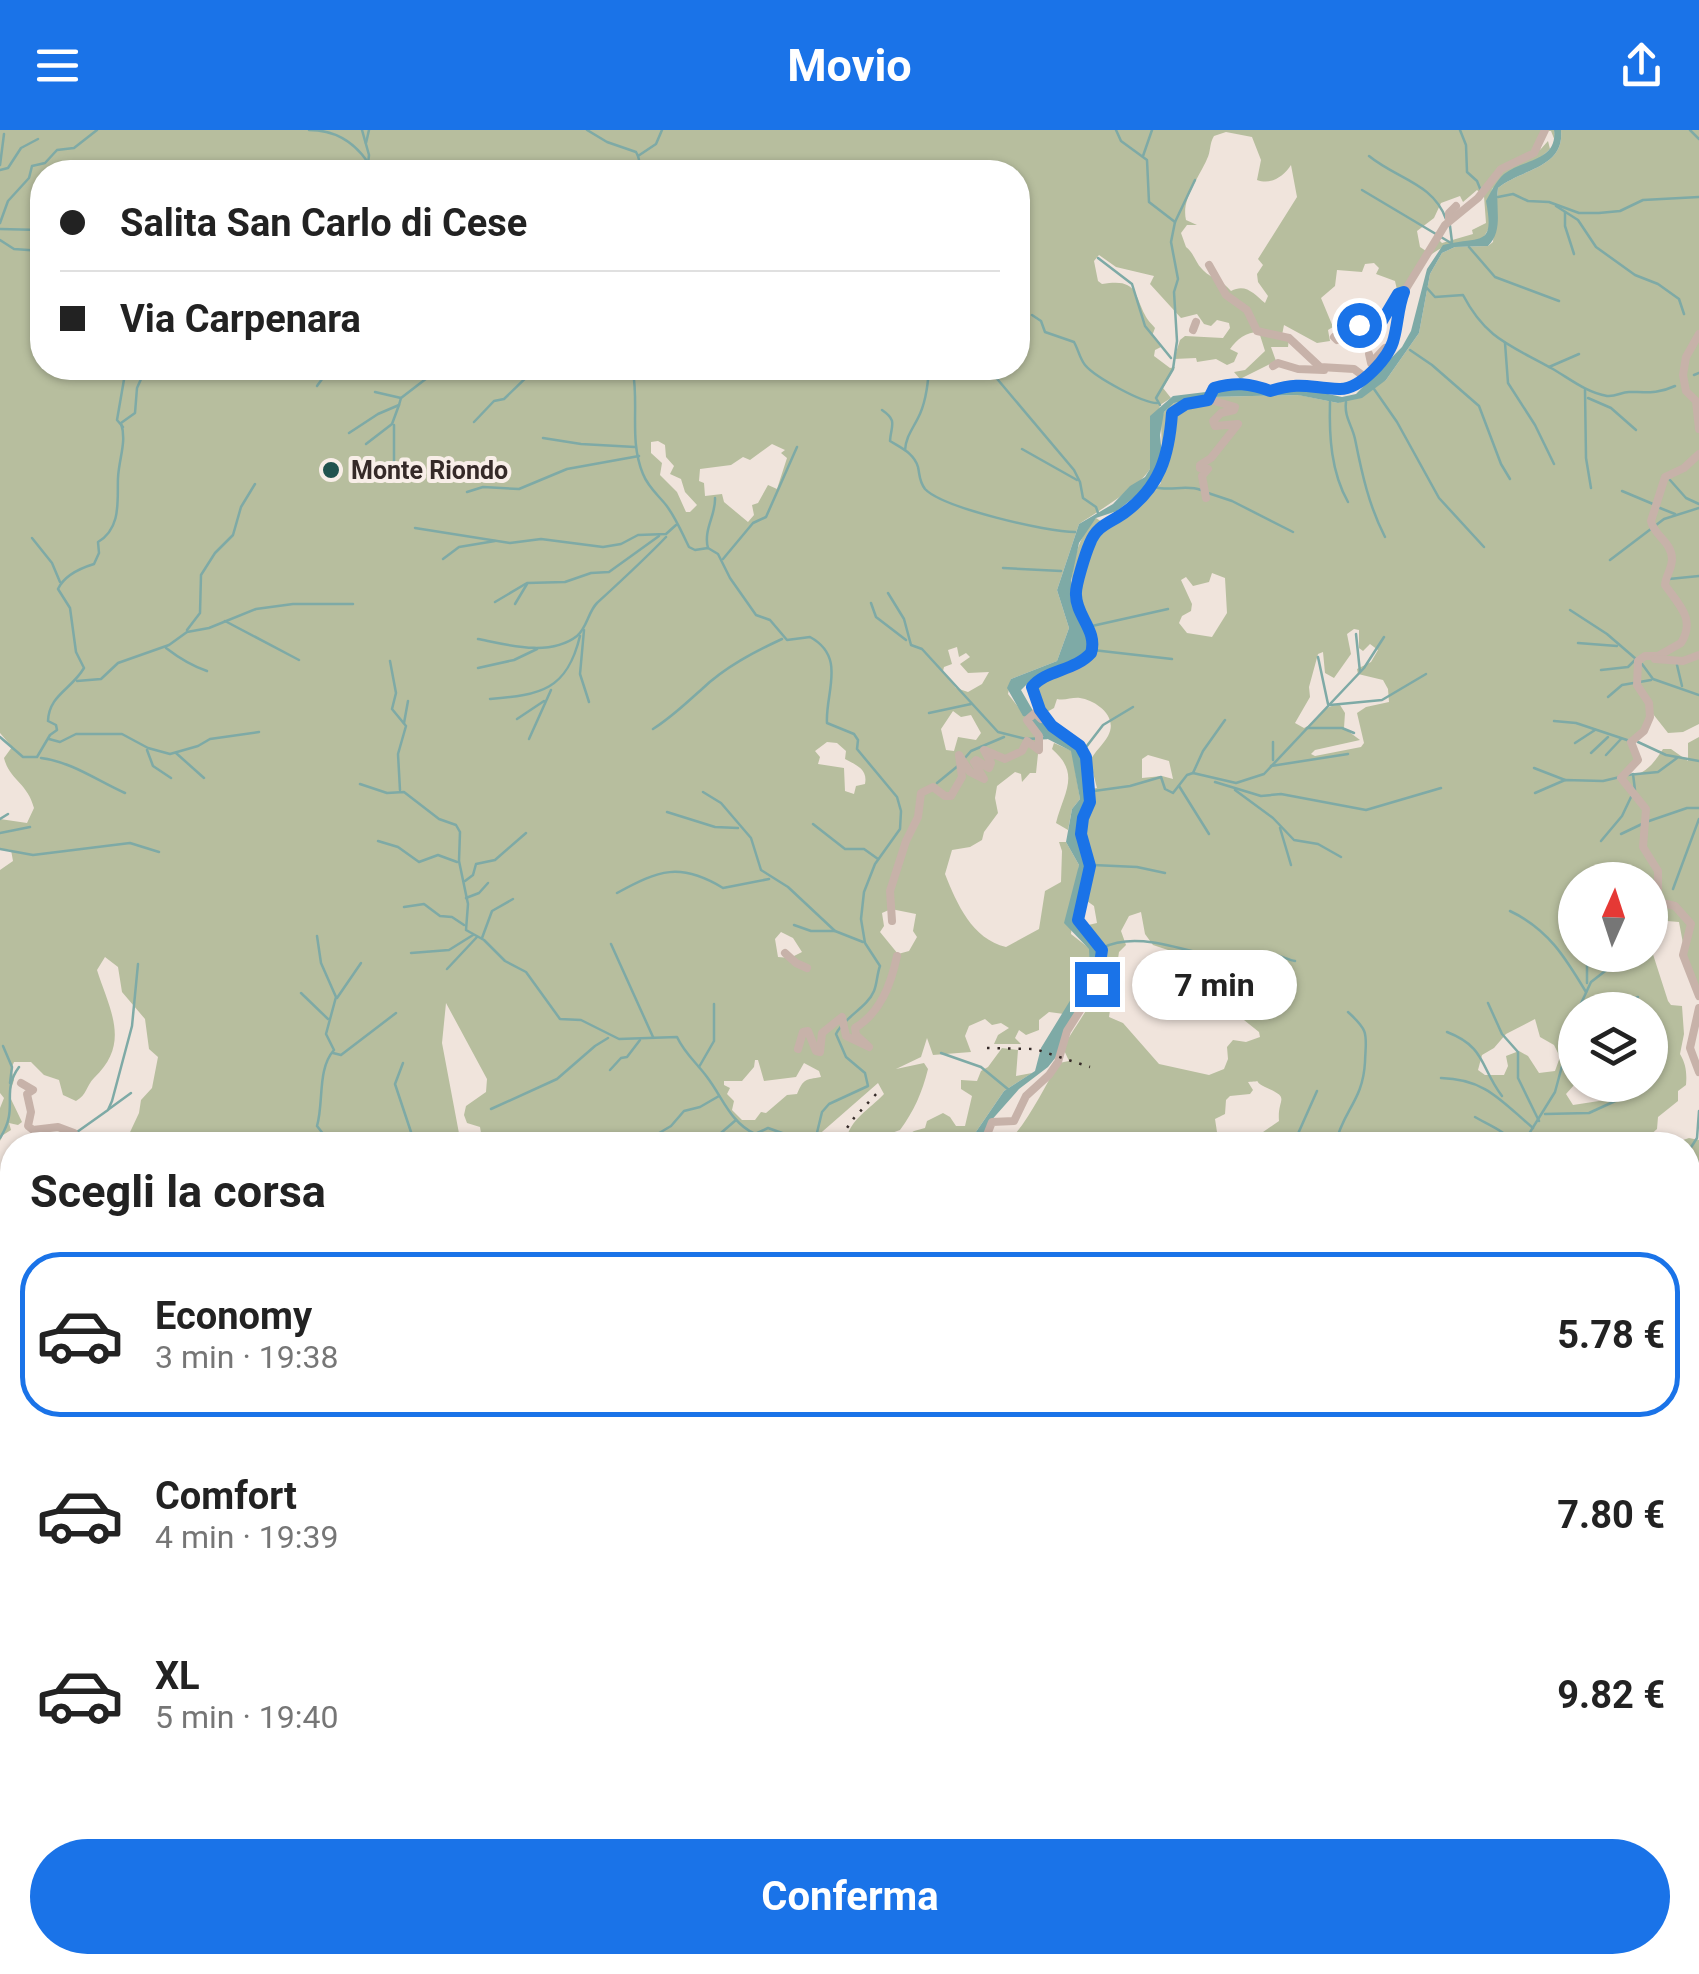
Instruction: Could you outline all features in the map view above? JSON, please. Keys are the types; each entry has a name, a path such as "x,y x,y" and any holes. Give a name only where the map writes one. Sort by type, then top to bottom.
{"street":[{"path":"1060,734 1040,710 1032,687 1039,679 1078,665 1091,653 1093,638 1076,591 1092,539 1104,522 1121,515 1157,480 1170,442 1172,413 1229,384 1256,384 1270,391 1302,384 1342,390 1366,378 1394,339 1404,292 1448,221 1478,198 1500,170 1534,153 1545,130"},
{"path":"1448,221 1456,206"},
{"path":"1427,242 1442,220 1448,221"},
{"path":"1209,265 1226,295 1247,310 1258,332 1289,338 1316,364 1354,368 1366,378"},
{"path":"1334,337 1336,340 1359,325 1386,318 1398,294 1404,292"},
{"path":"1369,334 1381,330 1379,322"},
{"path":"1699,334 1686,357 1683,375 1686,391 1696,401 1699,429"},
{"path":"1369,354 1371,363 1389,348"},
{"path":"1273,366 1278,363 1298,369 1328,368"},
{"path":"1206,498 1202,476 1208,469 1200,465 1211,458 1238,424 1215,426 1215,418 1235,407 1211,396"},
{"path":"1640,660 1663,654 1681,644 1686,635 1686,614 1665,586 1672,564 1671,551 1651,524 1665,477 1684,468 1699,454"},
{"path":"1640,660 1683,661 1699,654"},
{"path":"1640,660 1636,681 1649,704 1650,716 1644,731 1631,742 1638,760 1621,778 1646,809 1643,847 1658,870 1658,902 1674,906 1691,924 1684,955 1699,996"},
{"path":"892,921 890,891 918,818 921,793 933,787 951,796 962,777 959,755 970,772 984,779 974,762 989,768 991,762 984,750 1005,759 1022,751 1028,742 1040,750 1039,736 1028,719 1036,714 1080,746 1086,757 1090,802 1081,834 1090,866 1078,920 1102,950 1101,969 1090,999 1067,1031 1058,1062 1049,1075 1026,1096 1014,1120 992,1122 988,1132"},
{"path":"786,953 792,961 807,968"},
{"path":"798,1050 803,1032 808,1031 820,1052 819,1042 825,1030 842,1017 849,1039 869,1047 856,1035 856,1028 870,1019 879,1006 894,978 897,956"},
{"path":"1699,1008 1690,1048 1699,1072"},
{"path":"20,1083 33,1090 27,1094 31,1110 29,1127 66,1128 73,1132"}],"green space":[{"path":"0,130 1554,130 1555,141 1551,131 1545,131 1540,150 1548,141 1550,149 1518,167 1492,189 1492,223 1482,240 1451,245 1432,254 1398,294 1395,281 1376,274 1379,268 1374,263 1365,264 1362,272 1337,270 1335,286 1321,298 1333,327 1328,330 1330,341 1317,343 1284,325 1282,335 1289,338 1288,347 1271,347 1276,361 1240,379 1234,372 1245,370 1265,351 1259,332 1236,342 1230,349 1238,353 1234,362 1227,365 1216,359 1174,359 1185,336 1223,338 1229,323 1217,320 1211,326 1204,324 1197,314 1181,318 1150,284 1154,276 1116,267 1099,255 1094,261 1098,281 1128,285 1136,294 1155,328 1152,336 1161,347 1154,356 1170,368 1175,367 1163,388 1171,398 1160,405 1150,469 1127,491 1079,524 1057,590 1069,628 1057,661 1011,679 1008,694 1040,735 1036,773 1030,773 1022,782 1021,774 1015,772 997,786 998,813 982,840 952,850 945,874 975,928 1006,947 1039,929 1045,891 1061,882 1059,842 1066,842 1079,865 1071,934 1090,949 1090,968 1064,1014 1049,1012 1039,1020 1039,1030 1026,1035 1019,1030 1015,1038 1021,1044 994,1044 998,1035 1009,1028 1001,1023 992,1025 985,1019 969,1026 965,1036 971,1052 933,1055 927,1038 921,1057 896,1069 924,1063 928,1069 920,1094 900,1130 849,1132 884,1094 878,1083 822,1132 481,1132 480,1127 467,1123 464,1115 466,1106 486,1092 487,1079 446,1003 442,1043 459,1132 130,1132 141,1100 152,1088 158,1057 149,1049 145,1019 122,992 118,967 105,957 97,970 112,1013 115,1039 105,1065 76,1101 63,1095 59,1080 44,1075 31,1062 14,1062 9,1095 22,1122 9,1123 11,1130 0,1132 4,1098 0,1093 0,870 13,861 11,850 0,849 0,819 27,823 34,808 4,758 12,747 0,733","holes":["1226,132 1252,137 1261,160 1257,180 1276,179 1291,165 1297,197 1258,259 1263,265 1257,274 1258,282 1268,296 1265,303 1245,289 1231,291 1205,272 1186,247 1181,233 1187,225 1197,225 1186,220 1186,204 1214,136","1477,190 1484,196 1486,223 1472,230 1473,234 1442,243 1436,237 1426,251 1420,247 1417,231 1434,218 1441,203 1460,196 1463,202","651,442 665,445 666,457 674,466 670,474 681,479 685,492 697,505 690,512 686,512 677,492 660,475 662,463 651,453","772,444 785,450 781,453 787,458 777,489 768,485 758,503 752,505 754,515 748,522 724,502 722,494 705,496 704,483 699,481 700,469 731,465 743,457 750,460","957,647 959,657 966,653 970,657 960,664 968,673 989,672 982,684 968,692 956,688 943,671 952,664 948,650","953,711 961,717 971,715 981,733 976,740 958,737 954,751 946,750 941,729","827,742 837,743 846,751 845,759 863,771 865,784 856,786 854,794 845,791 844,768 818,764 820,757 815,751","891,909 916,914 913,931 917,937 909,951 898,954 880,932 884,926 882,913","781,932 793,938 802,952 790,958 778,957 775,939","758,1060 764,1081 796,1077 804,1063 819,1071 821,1077 806,1081 797,1094 787,1095 755,1120 742,1120 732,1110 734,1101 727,1094 730,1088 724,1081 742,1081"]},
{"path":"1561,130 1699,130 1699,724 1683,732 1668,733 1653,714 1633,744 1640,756 1625,776 1643,772 1663,749 1671,749 1688,761 1688,743 1699,737 1699,990 1688,970 1679,922 1668,921 1668,862 1558,862 1558,972 1659,972 1665,992 1558,992 1558,1053 1554,1045 1540,1037 1535,1019 1506,1034 1482,1055 1478,1070 1485,1075 1504,1075 1508,1066 1506,1056 1519,1051 1528,1056 1539,1073 1555,1071 1558,1063 1558,1102 1668,1102 1668,1001 1682,1006 1684,1034 1680,1054 1686,1085 1678,1091 1678,1101 1658,1117 1654,1132 1263,1132 1279,1121 1281,1097 1256,1081 1248,1082 1253,1090 1250,1094 1226,1100 1225,1114 1215,1119 1217,1132 1016,1132 1059,1063 1069,1061 1063,1048 1095,995 1106,965 1101,940 1084,926 1097,923 1094,906 1087,901 1083,837 1090,789 1097,788 1090,761 1108,736 1110,722 1098,706 1080,698 1057,699 1054,708 1045,713 1031,680 1075,663 1071,587 1077,550 1085,533 1096,518 1105,524 1161,483 1156,478 1162,456 1161,420 1174,403 1211,397 1299,395 1338,403 1386,380 1419,333 1430,274 1442,253 1455,247 1488,246 1493,242 1498,188 1549,160 1560,143","holes":["1212,573 1225,578 1227,613 1212,637 1187,633 1179,623 1191,611 1192,604 1181,580 1186,577 1193,586 1209,582","1359,630 1359,648 1363,651 1370,644 1378,650 1371,662 1357,669 1358,674 1383,680 1389,702 1357,713 1364,743 1361,747 1315,756 1311,754 1315,750 1360,740 1344,728 1345,713 1340,705 1328,707 1304,728 1295,723 1310,697 1318,654 1323,652 1325,673 1334,678 1351,654 1347,634","1148,755 1169,761 1173,779 1142,778 1142,759","1141,912 1145,934 1153,945 1168,950 1189,971 1223,983 1244,1020 1259,1032 1260,1037 1246,1042 1233,1040 1227,1047 1224,1069 1209,1075 1159,1064 1123,1023 1109,1017 1119,952 1126,945 1121,931 1129,916"]},
{"path":"1054,743 1072,751 1080,799 1072,809 1068,830 1056,823 1068,775 1052,749"},
{"path":"1002,1048 1018,1050 1016,1076 1032,1073 1004,1091 976,1132 912,1132 925,1128 927,1121 943,1113 956,1126 965,1126 972,1096 961,1089 961,1080 977,1081"}],"water":[{"path":"1554,130 1561,130 1560,143 1549,160 1498,188 1496,233 1488,246 1455,247 1442,253 1430,274 1419,333 1386,380 1362,398 1338,403 1298,395 1211,397 1174,403 1164,412 1162,456 1153,482 1117,511 1096,518 1079,543 1071,581 1073,596 1089,633 1088,649 1075,663 1031,680 1021,690 1036,716 1056,735 1080,748 1084,758 1088,800 1080,817 1089,868 1077,921 1099,950 1095,984 1048,1067 1019,1089 985,1132 976,1132 1004,1091 1035,1071 1041,1048 1090,968 1089,949 1064,923 1079,865 1066,842 1072,809 1080,799 1071,751 1040,735 1007,688 1011,679 1057,661 1069,628 1057,590 1079,524 1113,504 1145,477 1150,469 1150,416 1173,396 1255,386 1267,393 1296,387 1342,397 1356,394 1402,347 1411,331 1427,269 1443,245 1482,237 1488,226 1486,201 1496,183 1512,169 1545,154 1554,140"}],"waterway":[{"path":"48,160 57,150 74,148 97,130"},
{"path":"309,130 342,138 366,160"},
{"path":"362,130 368,160"},
{"path":"366,143 369,130"},
{"path":"587,130 638,156"},
{"path":"639,160 638,156 656,144 662,130"},
{"path":"1116,130 1121,141 1147,160 1149,202 1175,222 1171,242 1178,279 1174,292 1177,341 1173,369 1156,398 1160,405"},
{"path":"1143,156 1152,130"},
{"path":"1460,130 1466,145 1467,172 1481,191"},
{"path":"1690,130 1699,139"},
{"path":"0,165 4,134"},
{"path":"0,170 8,168 21,148 38,139"},
{"path":"1369,156 1423,189 1446,219"},
{"path":"0,223 8,201 30,174"},
{"path":"1175,222 1195,180"},
{"path":"1362,190 1451,243"},
{"path":"1498,197 1513,194 1579,213 1620,211 1643,200 1699,197"},
{"path":"1556,206 1578,220 1596,247 1635,275 1658,284 1679,299 1684,314"},
{"path":"1565,212 1574,254"},
{"path":"1450,226 1452,242"},
{"path":"0,229 30,230"},
{"path":"0,240 14,249 30,250"},
{"path":"1469,247 1495,277 1559,301"},
{"path":"1098,258 1132,284 1145,326 1171,358"},
{"path":"1426,287 1435,297 1463,295 1481,322 1500,339 1591,391 1610,396 1675,386"},
{"path":"1032,315 1041,321 1045,332 1074,342 1083,363 1098,376 1130,394 1157,403"},
{"path":"1505,343 1508,383 1554,464"},
{"path":"1410,350 1479,406 1510,479"},
{"path":"1549,367 1579,354"},
{"path":"1694,375 1699,373"},
{"path":"123,427 117,420 124,380"},
{"path":"0,737 23,757 37,757 57,730 48,721 52,705 84,668 76,652 70,608 58,589 69,576 94,564 98,542 115,521 123,443 121,423 135,413 141,380"},
{"path":"317,386 321,380"},
{"path":"349,433 399,405 401,398 424,380"},
{"path":"474,422 494,401 504,399 524,380"},
{"path":"634,380 636,449 648,483 670,510 689,547 708,548 718,554 756,615 770,620 787,640 810,637 821,645 828,655 832,676 827,723 854,734 857,749 897,797 901,811 900,829 875,864 864,892 861,919 865,943 880,966 875,988 836,1034 846,1057 865,1073 868,1086 829,1104 822,1112 817,1132"},
{"path":"905,450 923,406 928,380"},
{"path":"998,380 1074,470 1083,498 1098,513"},
{"path":"1374,389 1439,498 1484,547"},
{"path":"1585,390 1586,458 1591,488"},
{"path":"375,392 401,398"},
{"path":"1588,398 1611,408 1636,430"},
{"path":"1330,402 1332,454 1348,502"},
{"path":"1346,402 1367,490 1385,537"},
{"path":"366,444 392,424 399,405"},
{"path":"882,410 892,420 890,441 913,458 923,486 935,496 996,518 1075,532"},
{"path":"394,425 394,463"},
{"path":"543,438 635,447"},
{"path":"723,559 753,523 766,517 797,447"},
{"path":"1022,449 1077,480"},
{"path":"467,492 483,487 519,489 567,469 639,456"},
{"path":"1670,480 1686,498 1699,504"},
{"path":"187,630 200,613 201,575 233,535 241,507 255,484"},
{"path":"1155,487 1201,490"},
{"path":"1622,491 1653,504"},
{"path":"1208,493 1293,532"},
{"path":"708,548 715,498"},
{"path":"1660,508 1675,514"},
{"path":"1610,560 1664,519 1699,508"},
{"path":"415,528 510,543 541,539 603,547 638,535 666,534 676,525"},
{"path":"495,602 527,583 565,582 591,573 609,572 659,536"},
{"path":"478,639 529,648 566,642 580,633 597,603 666,537"},
{"path":"32,538 52,563 60,582"},
{"path":"443,559 459,547 495,541"},
{"path":"1003,568 1061,571"},
{"path":"1669,579 1699,576"},
{"path":"515,604 527,584"},
{"path":"888,593 904,619 911,645 922,649 998,732 1026,739 1047,738"},
{"path":"871,603 876,617 906,640"},
{"path":"77,681 101,679 118,663 169,645 187,632 209,628 256,609 293,604 353,604"},
{"path":"1092,626 1168,609"},
{"path":"1570,610 1636,659"},
{"path":"225,621 299,660"},
{"path":"584,630 580,674 589,702"},
{"path":"1356,634 1360,672"},
{"path":"490,699 524,695 549,686 568,668 580,636"},
{"path":"1094,791 1161,777 1165,789 1173,793 1193,773 1236,783 1264,774 1364,668 1384,637"},
{"path":"653,729 720,674 782,639"},
{"path":"1578,643 1617,646"},
{"path":"166,648 207,671"},
{"path":"478,668 514,660 537,649"},
{"path":"1084,649 1172,659"},
{"path":"1318,657 1328,704"},
{"path":"1601,670 1628,667 1635,660"},
{"path":"390,661 396,693 392,709 406,726 398,754 400,790"},
{"path":"1642,664 1653,679 1699,695"},
{"path":"1677,665 1682,686"},
{"path":"1330,705 1382,700 1426,674"},
{"path":"1608,697 1622,685 1651,680"},
{"path":"529,739 551,690"},
{"path":"404,723 408,701"},
{"path":"517,719 544,701"},
{"path":"929,713 971,704"},
{"path":"1083,751 1103,725 1133,707"},
{"path":"1193,773 1225,720"},
{"path":"1554,721 1576,723 1630,741"},
{"path":"1307,728 1342,728 1354,733"},
{"path":"1575,743 1595,730"},
{"path":"49,739 60,742 76,734 122,734 170,754 210,739 259,732"},
{"path":"964,759 971,751 1004,737"},
{"path":"1591,753 1608,737"},
{"path":"1606,755 1621,739"},
{"path":"1273,742 1273,760"},
{"path":"1638,742 1666,755 1699,761"},
{"path":"147,750 153,766 171,778"},
{"path":"176,753 204,778"},
{"path":"1271,766 1348,754"},
{"path":"41,758 74,767 125,793"},
{"path":"1627,775 1658,772 1677,758"},
{"path":"937,783 959,765"},
{"path":"1534,768 1565,780"},
{"path":"1633,774 1635,790"},
{"path":"1535,793 1565,780 1603,781 1620,777"},
{"path":"1215,782 1261,796 1281,794 1366,810 1441,788"},
{"path":"360,784 387,793 404,792 439,819 456,825 468,904 466,930 484,940 505,961 526,972 560,1019 581,1020 619,1039 677,1037 733,1116 751,1132"},
{"path":"1179,786 1209,834"},
{"path":"1235,790 1273,818 1294,840 1318,844 1341,857"},
{"path":"703,792 721,803 751,838 761,870 788,887 835,931 863,942"},
{"path":"1601,841 1622,816 1631,797"},
{"path":"1649,821 1687,808 1699,808"},
{"path":"667,812 715,827 738,828"},
{"path":"0,819 8,814"},
{"path":"1673,889 1699,819"},
{"path":"813,824 845,849 864,849 878,859"},
{"path":"1621,834 1642,824"},
{"path":"0,833 30,827"},
{"path":"1280,828 1291,865"},
{"path":"465,881 473,875 476,864 495,860 526,833"},
{"path":"378,841 398,847 419,862 438,855 457,862"},
{"path":"0,849 33,855 130,843 159,852"},
{"path":"1093,865 1165,873"},
{"path":"617,893 670,872 694,875 723,888 769,879"},
{"path":"466,898 479,893 488,883"},
{"path":"482,938 492,911 513,899"},
{"path":"404,907 424,904 440,916 452,917 464,925"},
{"path":"1510,911 1545,935 1586,992"},
{"path":"794,925 811,931 835,931"},
{"path":"411,953 449,950 473,935"},
{"path":"317,936 321,963 336,997 326,1034 334,1050 323,1076 317,1126 322,1132"},
{"path":"447,969 477,937"},
{"path":"1102,948 1132,941 1148,942 1226,958 1273,955 1295,961"},
{"path":"611,944 653,1037"},
{"path":"337,998 361,963"},
{"path":"77,1132 108,1110 112,1101 132,1026 138,964"},
{"path":"1587,972 1587,983"},
{"path":"1586,992 1591,982 1604,972"},
{"path":"301,993 328,1019"},
{"path":"1488,1003 1502,1034 1518,1052 1518,1078 1539,1121"},
{"path":"699,1067 714,1041 714,1004"},
{"path":"1340,1132 1361,1086 1365,1062 1365,1034 1348,1012"},
{"path":"333,1053 341,1055 396,1013"},
{"path":"1447,1032 1476,1051 1502,1096"},
{"path":"491,1109 557,1079 608,1038"},
{"path":"610,1070 640,1040"},
{"path":"3,1046 12,1067 10,1083"},
{"path":"941,1053 981,1067 1009,1090"},
{"path":"403,1063 395,1084 411,1132"},
{"path":"3,1132 9,1117 11,1085 19,1067"},
{"path":"1441,1078 1482,1087 1533,1128"},
{"path":"1530,1132 1558,1081"},
{"path":"1299,1132 1317,1091"},
{"path":"109,1109 131,1093"},
{"path":"661,1132 684,1111 719,1096"},
{"path":"1545,1114 1589,1113 1613,1102"},
{"path":"1697,1132 1699,1111"},
{"path":"1475,1117 1501,1132"},
{"path":"722,1132 736,1120"},
{"path":"759,1132 768,1128 779,1132"}],"railway":[{"path":"987,1048 1035,1049 1090,1067"},
{"path":"844,1132 879,1091"}],"place":[{"name":"Monte Riondo","path":"331,470"}],"route":[{"path":"1097,984 1102,950 1078,920 1090,866 1081,838 1090,802 1086,757 1080,746 1052,726 1040,710 1032,687 1039,679 1078,665 1091,653 1093,638 1076,597 1089,546 1104,522 1121,515 1157,480 1170,442 1172,413 1186,404 1208,400 1214,388 1229,384 1256,384 1270,391 1292,384 1342,390 1354,386 1370,374 1393,343 1404,292 1398,294 1382,321 1359,325"}]}
